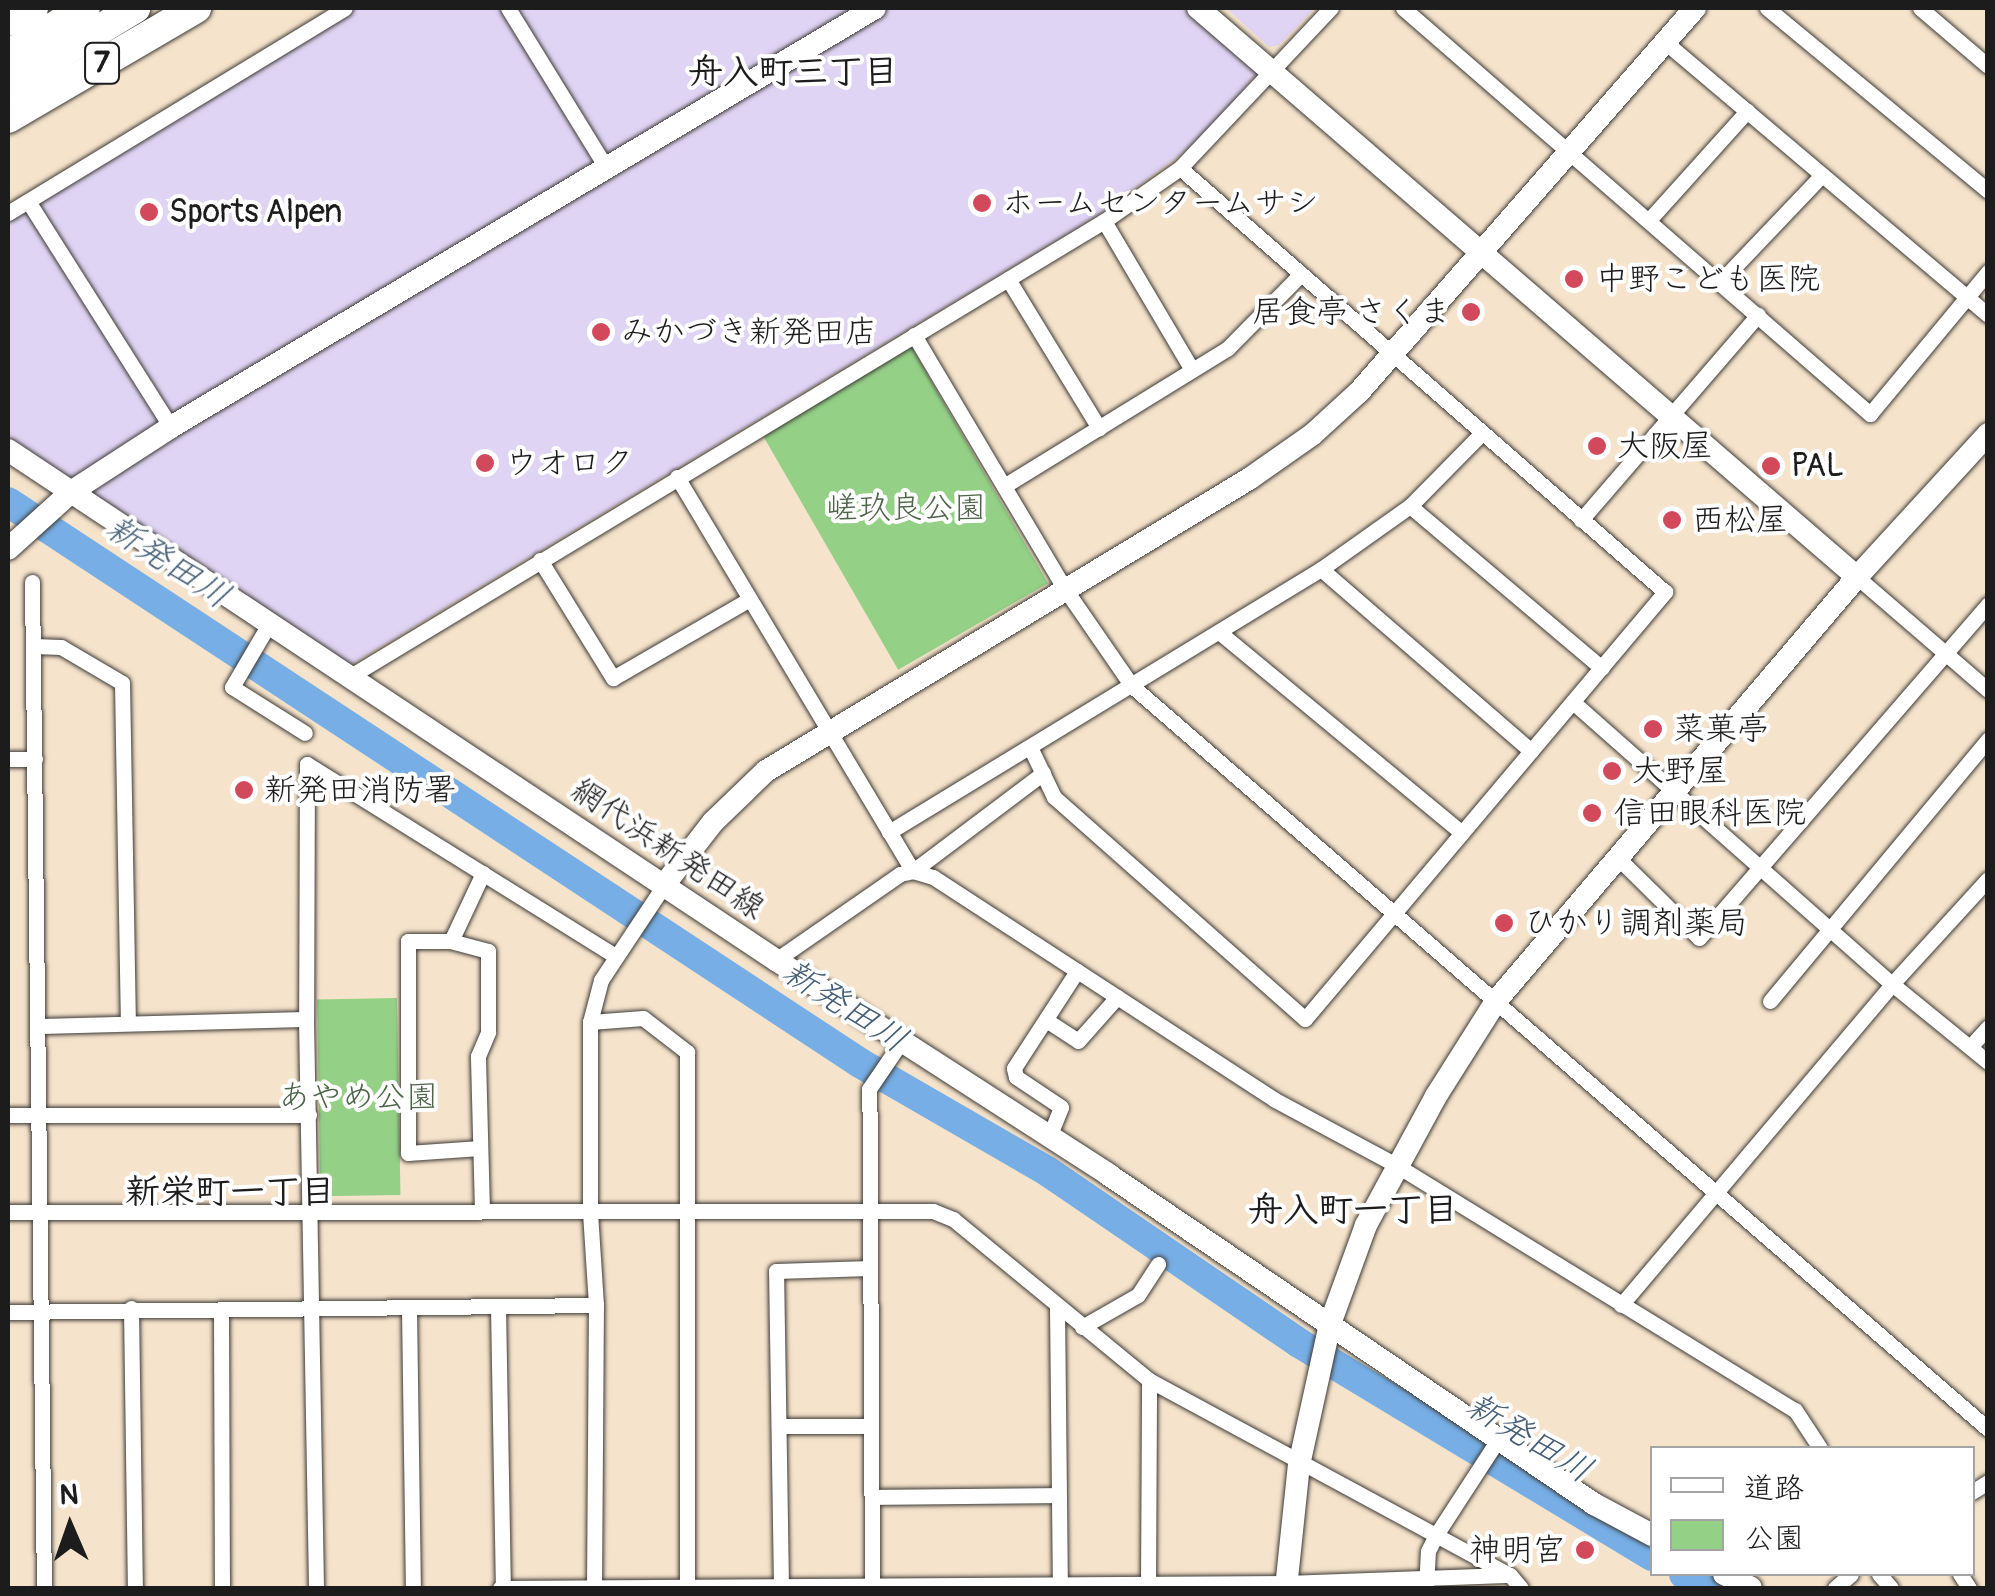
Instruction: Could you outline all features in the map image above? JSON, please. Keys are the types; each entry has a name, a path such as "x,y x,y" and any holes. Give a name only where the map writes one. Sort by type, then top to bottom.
{"highway":[{"path":"8,22 33,8"},
{"name":"7","path":"8,56 85,8"},
{"name":"7","path":"8,85 135,8"},
{"name":"7","path":"8,118 196,8"}],"street":[{"path":"8,214 345,8"},
{"path":"508,8 606,167"},
{"path":"10,546 71,492 172,427 875,8"},
{"path":"1198,8 1668,418 1988,690"},
{"path":"349,677 1104,221 1180,168 1331,8"},
{"path":"1404,8 1870,414 1988,272"},
{"path":"594,1588 596,1304 590,1212 590,1022 601,980 659,892 713,822 766,771 1249,478 1312,434 1392,354 1695,8"},
{"path":"1767,8 1988,192"},
{"path":"1920,8 1988,66"},
{"path":"1665,42 1988,315"},
{"path":"1649,220 1747,112"},
{"path":"1030,747 1054,797 1305,1020 1665,592 1180,168"},
{"path":"1720,282 1822,175"},
{"path":"28,201 172,427"},
{"path":"1104,221 1192,370"},
{"path":"1004,486 1228,348 1301,274"},
{"path":"1008,279 1098,428"},
{"path":"1581,520 1758,315"},
{"path":"914,335 1065,589 1132,686 1988,1429"},
{"path":"888,832 1321,568 1410,506 1482,434"},
{"path":"1286,1586 1298,1464 1316,1373 1366,1225 1396,1165 1496,1001 1857,576 1988,434"},
{"name":"網代浜新発田線","path":"8,450 349,677 659,892 776,960 895,1051 1049,1137 1328,1332 1594,1504 1650,1534"},
{"path":"677,476 913,871 933,877 1275,1100 1396,1165 1795,1410 1819,1446"},
{"path":"1410,506 1602,668"},
{"path":"540,560 613,678 750,599"},
{"path":"1321,568 1532,751"},
{"path":"32,582 44,1588"},
{"path":"1619,859 1698,938 1988,604"},
{"path":"269,624 232,688 305,733"},
{"path":"1219,632 1462,833"},
{"path":"34,646 61,647 122,683 128,1022"},
{"path":"1573,702 1892,984 1988,1062"},
{"path":"1770,1001 1988,739"},
{"path":"8,759 35,759"},
{"path":"316,1588 313,1213 306,1019 308,764 615,956"},
{"path":"776,960 900,874 913,871 1043,773"},
{"path":"451,941 482,873"},
{"path":"1620,1305 1714,1190 1988,879"},
{"path":"480,1148 408,1153 408,941 451,941 488,951 488,1032 478,1056 482,1211"},
{"path":"1049,1137 1061,1107 1016,1078 1014,1068 1077,971"},
{"path":"1046,1020 1078,1041 1118,997"},
{"path":"590,1022 644,1018 686,1052 687,1587"},
{"path":"38,1026 306,1019"},
{"path":"1970,1047 1988,1027"},
{"path":"872,1587 869,1089 895,1051"},
{"path":"8,1116 309,1115"},
{"path":"8,1212 934,1212 953,1219 1148,1380 1516,1582"},
{"path":"1082,1327 1138,1295 1158,1264"},
{"path":"782,1586 776,1272 870,1268"},
{"path":"8,1312 596,1304"},
{"path":"498,1306 502,1588 1516,1582"},
{"path":"1056,1307 1060,1585"},
{"path":"131,1308 134,1588"},
{"path":"221,1308 222,1588"},
{"path":"408,1308 413,1588"},
{"path":"1148,1380 1148,1586"},
{"path":"779,1426 871,1426"},
{"path":"1426,1584 1436,1535 1496,1442"},
{"path":"872,1497 1058,1495"},
{"path":"1728,1576 1751,1588"}],"shaded area":[{"path":"357,8 1183,8 1258,72 1201,139 1100,214 350,665 8,440 8,220"},
{"path":"1226,8 1315,8 1279,45 1269,47"}],"green space":[{"name":"嵯玖良公園","path":"911,346 1048,583 898,670 761,432"},
{"name":"あやめ公園","path":"397,998 400,1195 320,1196 317,999"}],"waterway":[{"name":"新発田川","path":"8,502 860,1063 1047,1171 1299,1343 1650,1555"},
{"name":"新発田川","path":"1688,1576 1712,1588"}],"place":[{"name":"ホームセンタームサシ","path":"982,203"},
{"name":"Sports Alpen","path":"149,212"},
{"name":"中野こども医院","path":"1574,279"},
{"name":"居食亭 さくま","path":"1471,312"},
{"name":"みかづき新発田店","path":"601,332"},
{"name":"大阪屋","path":"1597,446"},
{"name":"ウオロク","path":"485,463"},
{"name":"PAL","path":"1771,466"},
{"name":"西松屋","path":"1672,520"},
{"name":"菜菓亭","path":"1653,729"},
{"name":"大野屋","path":"1612,771"},
{"name":"新発田消防署","path":"244,790"},
{"name":"信田眼科医院","path":"1592,813"},
{"name":"ひかり調剤薬局","path":"1504,923"},
{"name":"神明宮","path":"1585,1550"}],"district":[{"name":"舟入町三丁目","path":"793,72"},
{"name":"新栄町一丁目","path":"230,1192"},
{"name":"舟入町一丁目","path":"1353,1210"}]}
